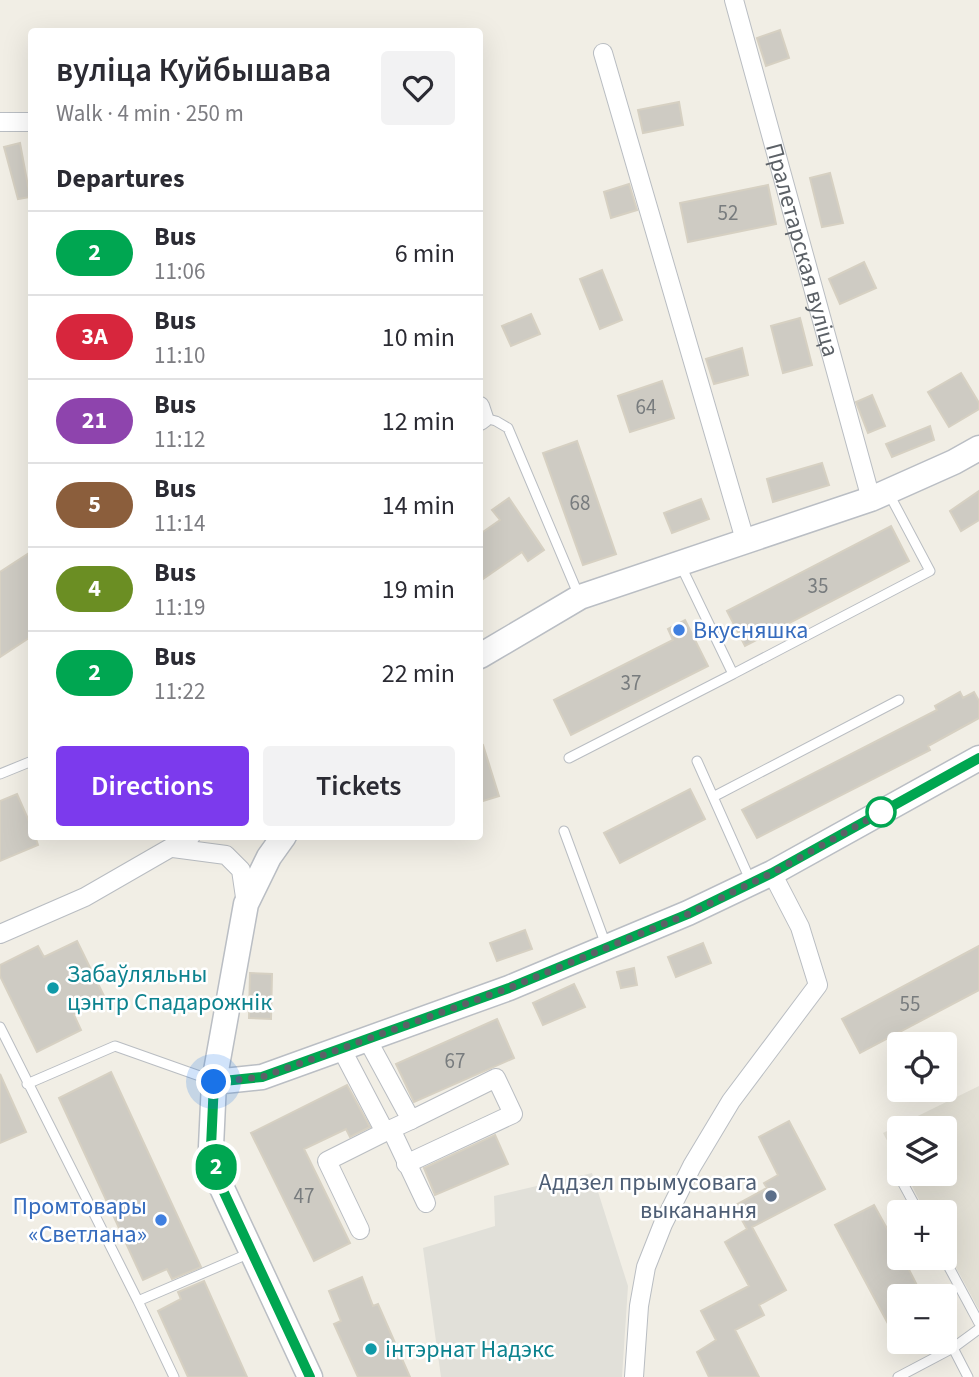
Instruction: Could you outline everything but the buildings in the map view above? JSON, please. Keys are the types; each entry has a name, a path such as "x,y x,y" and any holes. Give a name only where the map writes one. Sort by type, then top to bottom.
{"main road":[{"path":"483,654 580,597 879,495 979,448"},
{"path":"214,1082 262,1077 509,988 688,914 762,878 979,758"},
{"path":"281,840 269,857 246,904 214,1082 211,1147 221,1186 310,1377"}],"street":[{"name":"Пралетарская вуліца","path":"734,0 879,495"},
{"path":"603,53 745,540"},
{"path":"0,122 28,122"},
{"path":"0,934 85,897 185,840"},
{"path":"173,848 226,855 241,870 246,904"},
{"path":"634,1377 639,1306 646,1267 663,1224 692,1166 732,1101 818,985 800,927 762,878"},
{"path":"367,1039 411,1120"},
{"path":"341,1048 426,1203"},
{"path":"360,1230 327,1161 496,1079 513,1114 406,1164"}],"lane":[{"path":"483,416 508,428 580,597"},
{"path":"569,758 930,571 879,495"},
{"path":"679,562 733,674"},
{"path":"713,797 899,700"},
{"path":"697,761 713,797 762,878"},
{"path":"0,774 28,763"},
{"path":"564,831 607,947"},
{"path":"0,1027 174,1377"},
{"path":"27,1084 115,1045 214,1082"},
{"path":"138,1301 251,1252"},
{"path":"950,1270 979,1323"},
{"path":"957,1345 979,1329"},
{"path":"898,1377 942,1354"},
{"path":"956,1354 968,1377"}],"shaded area":[{"path":"979,1086 979,1310 957,1269 957,1200 919,1200 912,1186 957,1186 957,1116 918,1116 946,1102 957,1102 957,1097"},
{"path":"592,1173 628,1286 622,1377 441,1377 423,1248 495,1226 494,1196"}],"bus line":[{"name":"2","path":"310,1377 221,1186 211,1147 214,1082 262,1077 509,988 688,914 772,873 979,758"}],"place":[{"name":"Вкусняшка","path":"679,630"},
{"name":"Забаўляльны цэнтр Спадарожнік","path":"53,988"},
{"name":"Аддзел прымусовага выканання","path":"771,1196"},
{"name":"Промтовары «Светлана»","path":"161,1220"},
{"name":"інтэрнат Надэкс","path":"371,1349"}],"route":[{"path":"214,1082 262,1077 509,988 688,914 772,873 887,809 881,812"}]}
